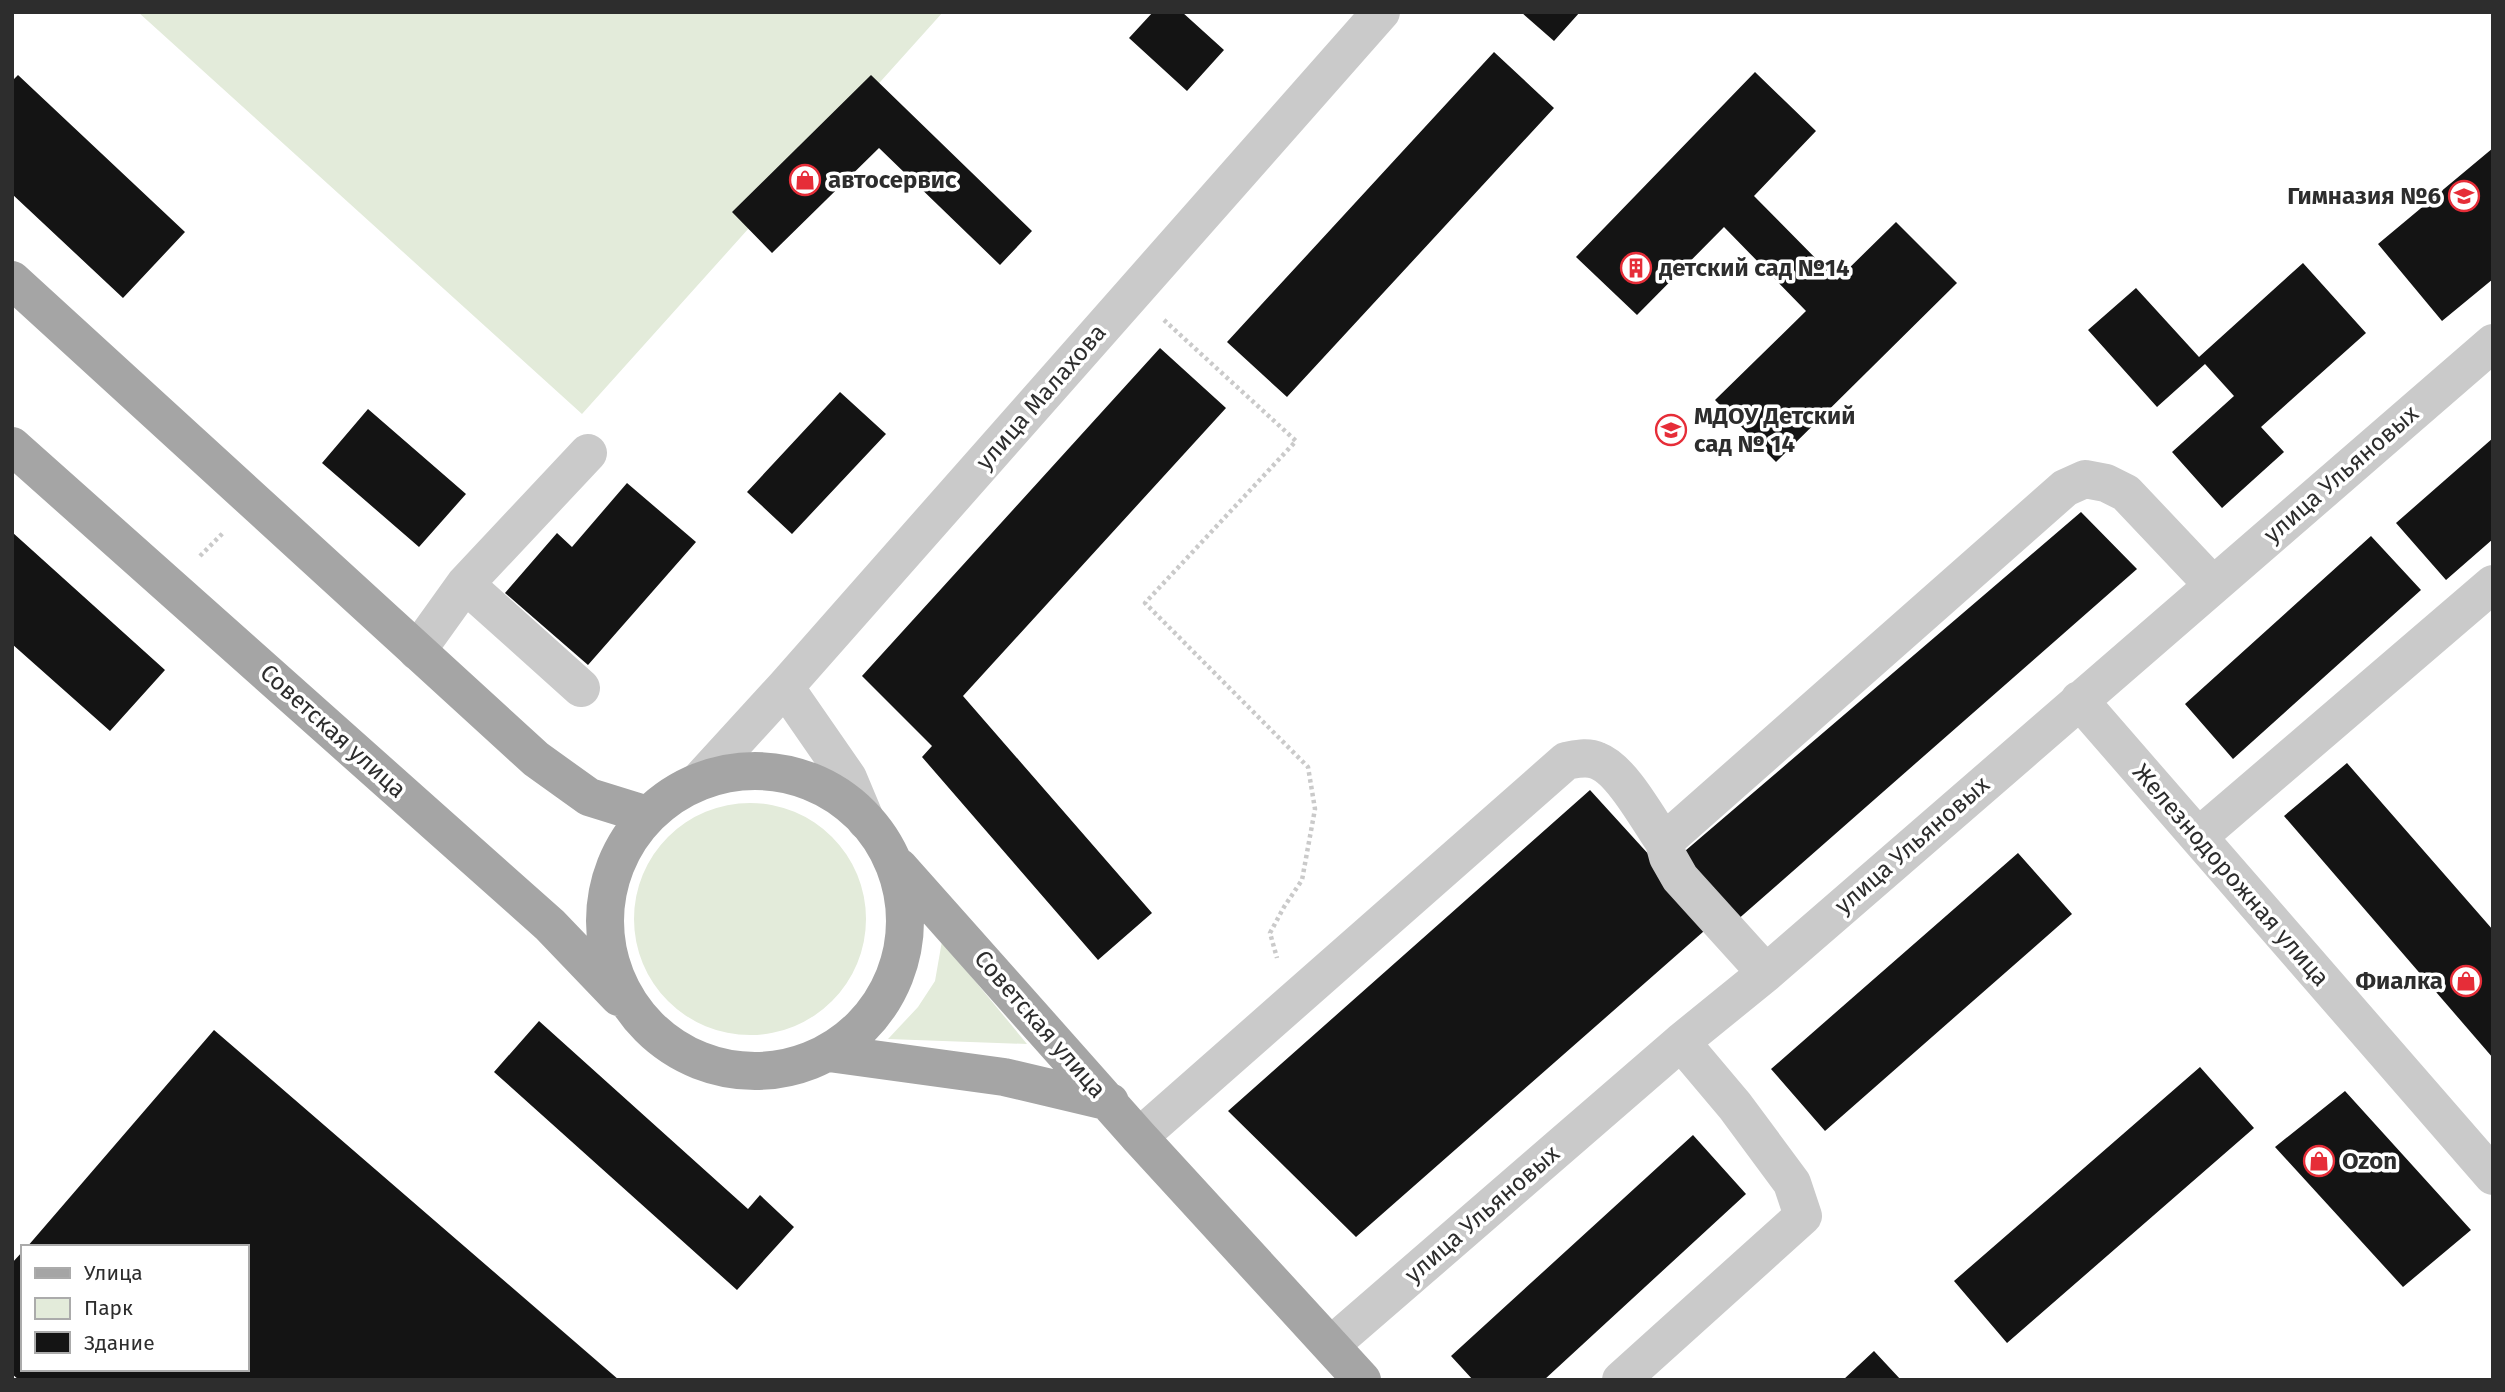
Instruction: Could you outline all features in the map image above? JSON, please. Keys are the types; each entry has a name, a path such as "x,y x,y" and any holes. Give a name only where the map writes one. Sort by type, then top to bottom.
{"main road":[{"path":"12,280 536,759 589,797 647,815"},
{"name":"Советская улица","path":"12,446 550,925 646,1026 691,1058 718,1067 754,1072 787,1069 829,1054 883,1004 902,961 907,925 906,907 895,862"},
{"name":"Советская улица","path":"646,1026 623,994 605,940 605,902 616,861 647,815 699,781 742,770 766,770 798,776 835,793 866,821 895,862 1110,1102"},
{"name":"Советская улица","path":"829,1054 1004,1077 1110,1102"},
{"path":"1110,1102 1362,1380"}],"street":[{"name":"улица Малахова","path":"699,781 1381,12"},
{"name":"улица Ульяновых","path":"1331,1345 2493,344"},
{"path":"417,651 466,584 588,453"},
{"path":"1664,842 2065,488 2085,479 2106,483 2126,492 2213,585"},
{"path":"466,584 581,688"},
{"path":"2198,837 2493,584"},
{"path":"785,687 848,778 866,821"},
{"name":"Железнодорожная улица","path":"2079,700 2493,1176"},
{"path":"1139,1137 1566,761 1581,758 1600,761 1617,775 1664,842 1668,858 1680,877 1766,973"},
{"path":"1621,1380 1803,1216 1792,1183 1735,1106 1681,1042"}],"path":[{"path":"1134,292 1296,441 1145,603 1308,767 1315,809 1302,880 1270,933 1275,956 1302,993"},
{"path":"170,586 254,502"}],"green space":[{"path":"138,12 943,12 582,414"},
{"path":"739,803 761,803 805,816 824,829 840,845 853,864 861,885 866,919 864,942 853,974 840,993 824,1009 805,1022 784,1030 761,1035 739,1035 695,1022 676,1009 660,993 647,974 639,953 634,930 634,908 647,864 660,845 676,829 695,816 716,808"},
{"path":"942,941 1027,1044 888,1039 918,1007 935,981"}],"building":[{"path":"1153,12 1182,12 1224,50 1187,91 1129,38"},
{"path":"1521,12 1580,12 1554,41"},
{"path":"1494,52 1554,108 1287,397 1227,342"},
{"name":"детский сад №14","path":"1755,72 1816,131 1754,196 1837,280 1896,222 1957,283 1776,462 1715,400 1806,311 1724,227 1637,315 1576,257"},
{"path":"18,75 185,232 123,298 12,194 12,81"},
{"name":"автосервис","path":"871,75 1032,231 1000,265 879,148 772,253 732,212"},
{"name":"Гимназия №6","path":"2493,148 2493,279 2442,321 2378,244"},
{"path":"2303,263 2366,333 2261,427 2284,452 2222,508 2172,452 2234,396 2205,364 2157,407 2088,330 2136,288 2199,357"},
{"path":"1160,348 1226,408 963,696 1152,913 1098,960 922,757 932,746 862,676"},
{"path":"840,392 886,434 792,534 747,492"},
{"path":"368,409 466,494 419,547 322,463"},
{"path":"2493,438 2493,539 2446,580 2396,523"},
{"path":"627,483 696,542 588,665 505,593 557,533 572,547"},
{"path":"2081,512 2137,569 1736,921 1678,857"},
{"path":"12,532 165,670 110,731 12,644"},
{"path":"2371,536 2421,590 2233,759 2185,704"},
{"path":"2347,763 2493,930 2493,1058 2284,816"},
{"path":"1590,790 1712,924 1356,1237 1228,1111"},
{"path":"2018,853 2072,914 1825,1131 1771,1069"},
{"path":"539,1021 748,1209 760,1195 794,1227 737,1290 494,1072"},
{"path":"214,1030 619,1380 19,1380 12,1374 12,1263 21,1253 21,1371 248,1371 248,1245 29,1245"},
{"path":"2200,1067 2254,1128 2007,1343 1954,1281"},
{"path":"2345,1091 2471,1230 2403,1287 2275,1147"},
{"path":"1693,1135 1746,1194 1544,1380 1473,1380 1451,1356"},
{"path":"1874,1351 1901,1380 1843,1380"}],"place":[{"name":"автосервис","path":"805,180"},
{"name":"Гимназия №6","path":"2464,196"},
{"name":"детский сад №14","path":"1636,268"},
{"name":"МДОУ Детский сад № 14","path":"1671,430"},
{"name":"Фиалка","path":"2466,981"},
{"name":"Ozon","path":"2319,1161"}]}
